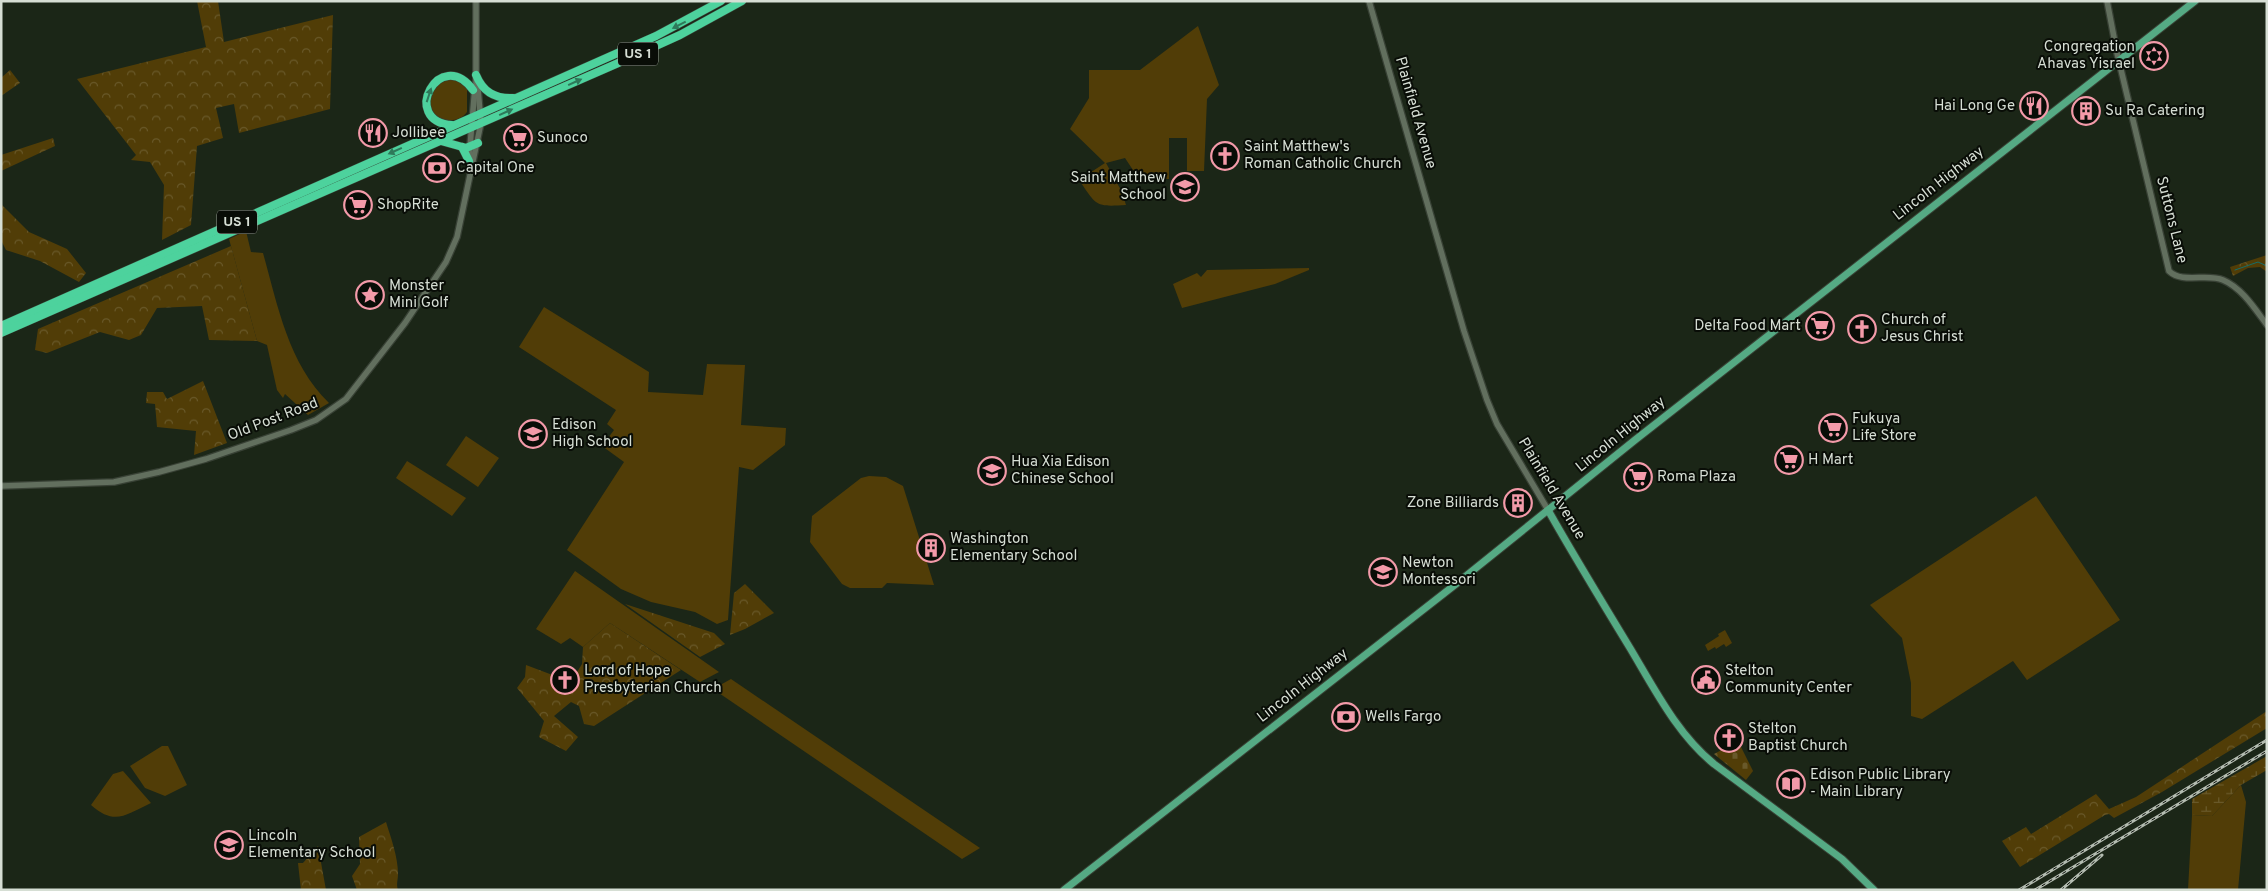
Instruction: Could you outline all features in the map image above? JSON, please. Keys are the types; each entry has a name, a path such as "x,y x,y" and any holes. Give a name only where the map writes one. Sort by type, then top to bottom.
{"highway":[{"name":"US 1","path":"1,326 656,36 721,1"},
{"name":"US 1","path":"1,333 653,47 742,1"},
{"path":"454,125 438,123 430,116 426,100 431,88 441,79 456,75 481,85 491,94 500,98 515,98"},
{"path":"441,141 466,147 478,143"},
{"path":"466,147 470,165"}],"main road":[{"name":"Lincoln Highway","path":"1064,890 1132,835 1242,752 2195,1"},
{"name":"Plainfield Avenue","path":"1548,510 1640,664 1679,727 1695,748 1842,860 1874,890"}],"street":[{"name":"Old Post Road","path":"466,147 471,128 475,83 476,1"},
{"name":"Plainfield Avenue","path":"1369,1 1464,331 1487,400 1497,424 1548,510"},
{"path":"2107,1 2119,60"},
{"name":"Suttons Lane","path":"2119,60 2170,271 2177,276 2222,280 2244,296 2267,325"},
{"name":"Old Post Road","path":"1,486 114,482 159,472 206,459 291,430 316,420 338,406 346,399 401,329 446,262 458,237 470,165 474,164 481,123 478,89 475,83"}],"green space":[{"path":"197,1 218,1 224,42 333,15 330,109 239,133 234,104 216,108 223,138 197,146 191,225 162,240 164,185 150,162 131,160 136,155 77,79 206,47"},
{"path":"1198,26 1219,85 1207,99 1204,171 1187,171 1187,138 1169,138 1169,179 1139,179 1125,158 1106,163 1122,192 1126,205 1108,206 1098,203 1079,180 1105,163 1070,129 1089,98 1089,70 1140,70"},
{"path":"10,70 20,83 1,96 1,78"},
{"path":"454,78 467,88 467,112 461,118 454,120 435,118 429,105 431,93 440,83"},
{"path":"53,138 55,146 1,171 1,155"},
{"path":"1,204 29,232 67,249 86,273 79,282 40,261 6,250 1,240"},
{"path":"246,231 251,252 263,253 286,333 294,352 315,387 329,403 308,415 285,394 283,398 277,390 267,345 257,341 229,239"},
{"path":"231,246 257,341 209,340 202,306 157,308 141,335 129,340 100,332 47,353 35,350 38,329"},
{"path":"2267,255 2267,272 2260,267 2248,268 2233,276 2230,267"},
{"path":"1309,268 1309,270 1275,284 1182,308 1173,284 1197,273 1201,277 1207,270"},
{"path":"544,307 649,372 648,392 703,395 707,364 745,365 741,425 786,428 785,445 753,470 739,467 728,620 717,624 695,612 651,602 621,589 567,550 624,462 602,446 614,430 607,424 616,410 519,347"},
{"path":"203,381 227,443 194,455 196,431 157,427 155,404 146,403 147,392 163,392 167,399"},
{"path":"466,436 499,458 478,487 446,465"},
{"path":"407,461 466,498 452,516 396,478"},
{"path":"869,476 886,477 903,486 934,585 887,583 882,588 850,588 842,584 810,542 812,516 861,478"},
{"path":"2036,496 2120,620 2027,680 2013,661 1922,719 1911,716 1911,683 1902,638 1870,605"},
{"path":"575,571 719,672 700,682 610,623 583,647 570,638 561,644 536,629"},
{"path":"745,584 774,613 730,635 734,593"},
{"path":"625,604 714,633 725,644 700,657"},
{"path":"610,623 681,670 594,726 584,724 579,706 571,702 554,716 578,737 566,751 539,737 544,721 517,688 525,677 526,665 571,682 582,664 583,647"},
{"path":"1725,630 1732,643 1726,647 1724,644 1708,651 1705,645"},
{"path":"731,679 980,848 962,859 713,689"},
{"path":"2267,711 2267,728 2162,792 2114,818 2109,814 2105,815 2020,867 2002,841 2026,827 2031,834 2096,794 2109,809 2136,797"},
{"path":"1738,741 1753,771 1746,780 1714,754"},
{"path":"162,746 168,746 187,785 165,796 145,788 130,766"},
{"path":"2267,756 2267,770 2241,785 2212,816 2192,815 2192,799"},
{"path":"123,771 151,803 127,814 114,817 99,811 91,805 113,774"},
{"path":"2241,785 2246,802 2238,890 2188,890 2192,815 2212,816"},
{"path":"386,822 397,861 398,890 357,890 352,876 360,864 359,837"},
{"path":"318,846 326,890 301,890 298,863 303,863"}],"waterway":[{"path":"2235,270 2258,262 2267,266"}],"railway":[{"path":"2019,890 2267,740"},
{"path":"2035,890 2267,751"},
{"path":"2061,890 2102,855"}],"place":[{"name":"Congregation Ahavas Yisrael","path":"2154,56"},
{"name":"Hai Long Ge","path":"2034,106"},
{"name":"Su Ra Catering","path":"2086,111"},
{"name":"Jollibee","path":"373,133"},
{"name":"Sunoco","path":"518,138"},
{"name":"Saint Matthew's Roman Catholic Church","path":"1225,156"},
{"name":"Capital One","path":"437,168"},
{"name":"Saint Matthew School","path":"1185,187"},
{"name":"ShopRite","path":"358,205"},
{"name":"Monster Mini Golf","path":"370,295"},
{"name":"Delta Food Mart","path":"1820,326"},
{"name":"Church of Jesus Christ","path":"1862,329"},
{"name":"Fukuya Life Store","path":"1833,428"},
{"name":"Edison High School","path":"533,434"},
{"name":"H Mart","path":"1789,460"},
{"name":"Hua Xia Edison Chinese School","path":"992,471"},
{"name":"Roma Plaza","path":"1638,477"},
{"name":"Zone Billiards","path":"1518,503"},
{"name":"Washington Elementary School","path":"931,548"},
{"name":"Newton Montessori","path":"1383,572"},
{"name":"Lord of Hope Presbyterian Church","path":"565,680"},
{"name":"Stelton Community Center","path":"1706,680"},
{"name":"Wells Fargo","path":"1346,717"},
{"name":"Stelton Baptist Church","path":"1729,738"},
{"name":"Edison Public Library - Main Library","path":"1791,784"},
{"name":"Lincoln Elementary School","path":"229,845"}]}
